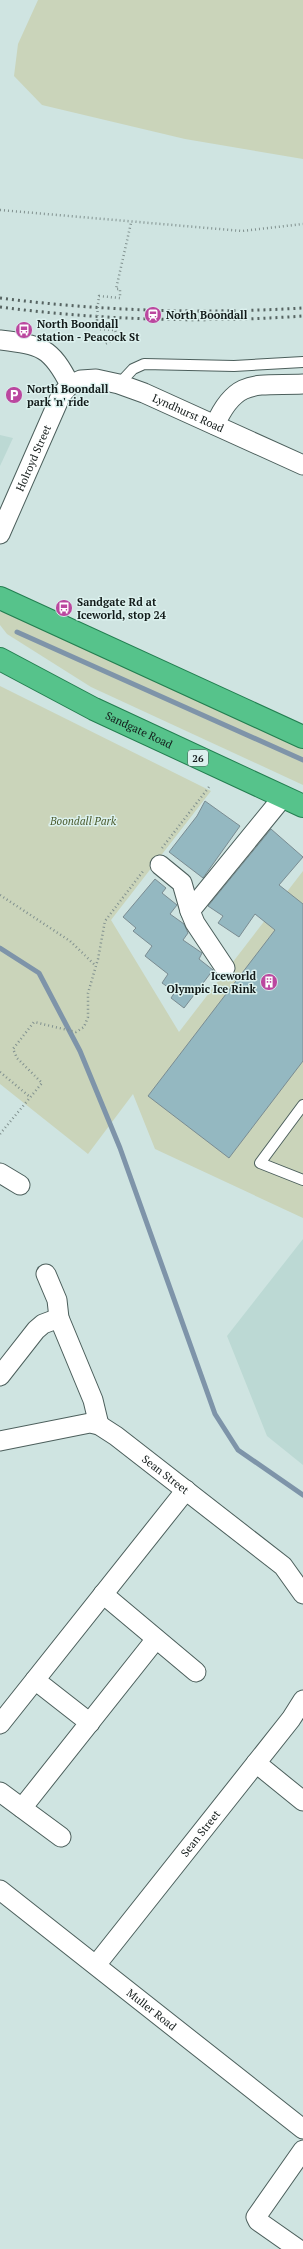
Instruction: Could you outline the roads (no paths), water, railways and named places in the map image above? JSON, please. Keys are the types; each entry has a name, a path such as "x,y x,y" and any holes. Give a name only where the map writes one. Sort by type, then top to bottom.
{"highway":[{"path":"0,598 303,737"},
{"name":"Sandgate Road","path":"0,659 94,709 303,806"}],"street":[{"path":"0,340 25,343 44,350 56,360 70,385"},
{"name":"Lyndhurst Road","path":"70,385 80,380 96,379 119,384 144,393 303,465"},
{"path":"215,425 230,398 240,390 256,386 303,384"},
{"name":"Holroyd Street","path":"0,534 56,403 70,385"},
{"path":"190,911 283,797"},
{"path":"156,860 182,883 195,923 225,968"},
{"path":"0,1173 20,1185"},
{"path":"0,1441 81,1424 99,1425 93,1400 59,1318 57,1300 46,1274"},
{"path":"0,1376 36,1330 43,1324 59,1318"},
{"name":"Sean Street","path":"99,1425 116,1436 283,1566 303,1594"},
{"path":"0,1724 186,1490"},
{"path":"103,1594 196,1672"},
{"path":"22,1808 156,1639"},
{"path":"35,1680 90,1723"},
{"name":"Sean Street","path":"96,1965 291,1719 303,1700"},
{"path":"256,1763 303,1801"},
{"path":"0,1792 61,1837"},
{"name":"Muller Road","path":"0,1890 303,2129"},
{"path":"298,2249 258,2221 256,2217 303,2150"}],"lane":[{"path":"119,384 132,369 144,364 234,366 303,362"},
{"path":"303,1105 260,1163 303,1180"}],"waterway":[{"path":"17,632 303,760"},
{"path":"0,948 39,973 80,1051 120,1148 215,1414 238,1450 303,1495"}],"railway":[{"path":"0,298 76,306 151,310 227,311 303,308"},
{"path":"0,307 75,315 151,319 189,320 303,316"}],"place":[{"name":"North Boondall","path":"153,315"},
{"name":"North Boondall station - Peacock St","path":"24,330"},
{"name":"North Boondall park 'n' ride","path":"14,395"},
{"name":"Sandgate Rd at Iceworld, stop 24","path":"64,608"},
{"name":"Iceworld Olympic Ice Rink","path":"269,982"}],"park label":[{"name":"Boondall Park","path":"83,821"}]}
